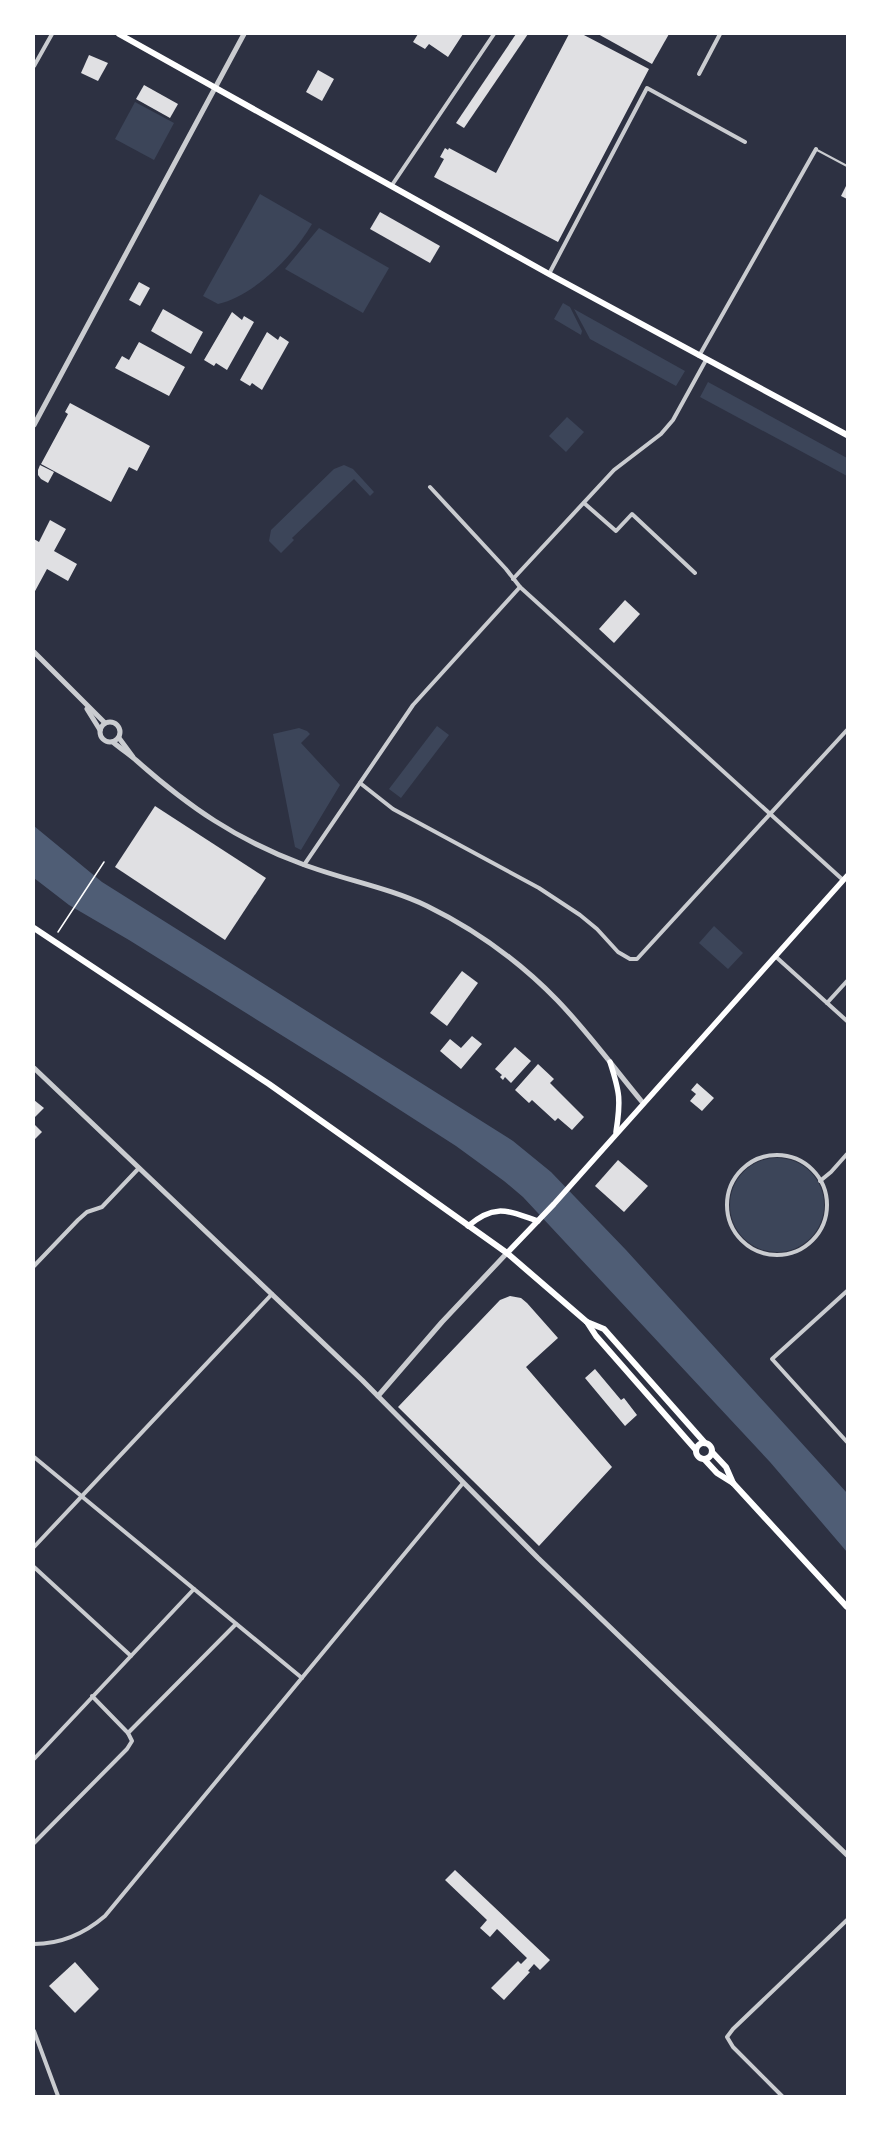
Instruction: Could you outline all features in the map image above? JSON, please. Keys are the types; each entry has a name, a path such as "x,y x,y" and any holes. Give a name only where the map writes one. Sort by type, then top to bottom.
{"main road":[{"path":"118,34 392,185 549,274 847,435"},
{"path":"507,1253 538,1221 845,878"},
{"path":"34,928 269,1084 507,1253 587,1322 596,1336 696,1450 698,1456 705,1460 717,1473 733,1483 847,1608"},
{"path":"610,1062 618,1088 620,1104 616,1133"},
{"path":"468,1226 480,1216 491,1211 502,1210 512,1211 538,1221"},
{"path":"587,1322 604,1329 705,1443 711,1446 712,1452 726,1467 733,1483"},
{"path":"696,1450 700,1444 705,1443"},
{"path":"705,1460 710,1457 712,1452"}],"street":[{"path":"34,66 52,34"},
{"path":"34,425 244,34"},
{"path":"392,185 494,34"},
{"path":"699,74 720,34"},
{"path":"549,274 647,88 746,142"},
{"path":"699,356 816,149"},
{"path":"514,579 614,470 650,444 673,420 706,360"},
{"path":"430,487 520,587 770,814 845,878"},
{"path":"584,503 616,531 632,514 695,572"},
{"path":"304,865 427,687 520,587"},
{"path":"34,652 104,724"},
{"path":"84,705 100,730 103,739 107,742 113,742 119,738"},
{"path":"100,730 104,724 111,722 117,724 120,730 119,738 135,759"},
{"path":"360,783 393,809 539,888 580,915 624,956 630,959 637,958 642,955 847,730"},
{"path":"113,742 135,759 172,792 219,825 252,843 304,865 402,895 427,906 472,932 514,962 546,989 576,1020 643,1103"},
{"path":"775,956 847,1021"},
{"path":"827,1003 847,981"},
{"path":"34,1068 378,1396 463,1483 623,1641 847,1855"},
{"path":"820,1180 831,1172 847,1154"},
{"path":"770,1156 794,1158 809,1167 820,1180 826,1195 825,1219 812,1240 799,1250 783,1255 764,1253 745,1244 734,1231 727,1208 729,1191 736,1177 754,1161 770,1156"},
{"path":"34,1266 78,1220 87,1212 102,1207 139,1168"},
{"path":"378,1396 442,1322 507,1253"},
{"path":"847,1291 772,1359 847,1442"},
{"path":"34,1547 272,1294"},
{"path":"34,1458 302,1678"},
{"path":"34,1944 51,1943 75,1936 93,1926 105,1916 463,1483"},
{"path":"34,1567 131,1656"},
{"path":"34,1759 194,1589"},
{"path":"128,1733 236,1624"},
{"path":"34,1843 127,1750 132,1742 128,1733 92,1696"},
{"path":"782,2096 733,2047 727,2037 733,2029 847,1920"},
{"path":"34,2030 58,2096"}],"lane":[{"path":"816,149 847,166"}],"path":[{"path":"58,932 104,862"}],"shaded area":[{"path":"135,102 174,123 154,160 115,139"},
{"path":"260,194 312,224 295,248 272,273 232,300 218,304 203,296"},
{"path":"319,228 389,268 363,313 285,269"},
{"path":"563,303 570,307 582,331 581,335 554,319"},
{"path":"574,309 685,371 676,386 590,339"},
{"path":"708,382 847,458 847,476 700,397"},
{"path":"567,417 584,432 566,452 549,436"},
{"path":"344,465 353,469 374,492 370,496 354,479 292,538 294,540 281,553 269,541 271,530 334,469"},
{"path":"437,726 449,735 401,798 389,789"},
{"path":"299,728 310,734 301,743 340,785 301,850 295,847 273,734"},
{"path":"34,826 102,882 513,1141 551,1172 626,1250 847,1493 847,1552 770,1462 523,1197 504,1181 456,1146 344,1074 129,940 69,905 34,878"},
{"path":"714,926 743,953 728,969 699,943"},
{"path":"777,1158 795,1161 810,1172 821,1187 824,1205 821,1223 810,1238 795,1249 777,1252 759,1249 744,1238 733,1223 730,1205 733,1187 744,1172 759,1161"}],"building":[{"path":"418,34 463,34 448,57 429,44 425,49 413,42"},
{"path":"516,34 528,34 464,128 456,123"},
{"path":"569,34 582,34 649,69 558,242 434,177 444,159 440,157 445,148 448,150 449,148 496,173"},
{"path":"598,34 669,34 652,64"},
{"path":"89,55 108,63 98,81 81,73"},
{"path":"318,70 334,79 322,101 306,92"},
{"path":"144,85 178,104 170,118 136,99"},
{"path":"847,184 847,199 841,196"},
{"path":"380,212 440,246 430,263 370,229"},
{"path":"139,282 150,288 140,306 129,300"},
{"path":"163,309 203,332 191,354 151,331"},
{"path":"232,312 242,320 244,316 254,322 227,370 216,363 214,366 204,360"},
{"path":"267,332 278,340 280,336 289,342 262,390 252,383 250,386 240,380"},
{"path":"139,342 185,367 169,396 115,368 122,356 129,360"},
{"path":"70,403 150,446 137,471 129,467 111,502 41,464 68,414 65,412"},
{"path":"40,465 54,472 48,483 41,479 38,475"},
{"path":"50,520 66,529 54,551 77,564 68,581 47,569 34,593 34,539 39,542"},
{"path":"625,600 640,614 614,643 599,629"},
{"path":"155,806 266,878 225,940 115,867"},
{"path":"462,971 478,983 447,1026 430,1013"},
{"path":"472,1036 482,1044 461,1069 440,1051 450,1039 461,1048"},
{"path":"515,1047 531,1061 511,1083 505,1077 503,1080 500,1077 502,1075 495,1069"},
{"path":"538,1064 554,1079 550,1083 584,1117 572,1130 558,1118 555,1121 532,1100 529,1103 515,1090"},
{"path":"697,1083 714,1098 702,1111 690,1101 696,1094 691,1090"},
{"path":"34,1100 44,1108 34,1118"},
{"path":"34,1124 42,1132 34,1140"},
{"path":"618,1160 648,1186 624,1212 595,1186"},
{"path":"510,1296 521,1298 527,1303 558,1338 526,1367 612,1467 539,1546 398,1407 500,1300"},
{"path":"595,1369 621,1400 624,1398 637,1415 625,1426 585,1378"},
{"path":"455,1870 550,1960 540,1970 534,1964 528,1971 530,1972 504,2000 491,1988 518,1961 521,1964 527,1958 497,1929 490,1937 480,1928 487,1920 445,1880"},
{"path":"75,1962 99,1989 75,2013 49,1986"}]}
